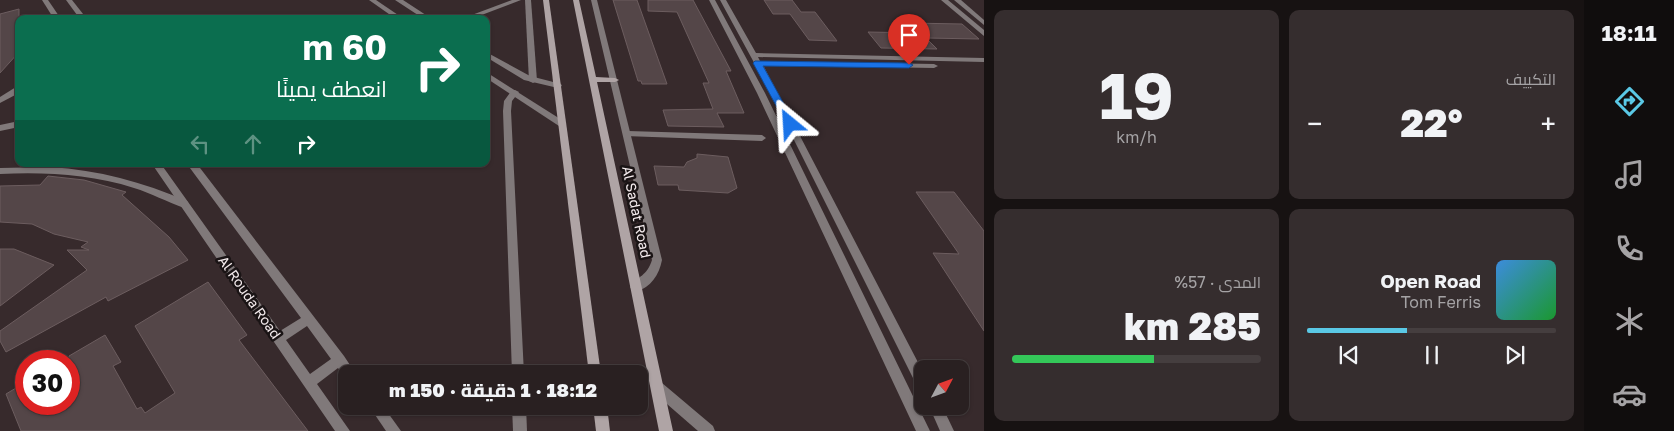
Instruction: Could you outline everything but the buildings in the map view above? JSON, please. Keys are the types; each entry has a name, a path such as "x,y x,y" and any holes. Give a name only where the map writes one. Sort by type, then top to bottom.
{"main road":[{"path":"546,0 594,365"},
{"name":"Al Sadat Road","path":"576,0 666,431"},
{"path":"593,79 615,80"},
{"path":"601,415 603,431"}],"street":[{"path":"44,0 55,15"},
{"path":"69,0 81,15"},
{"path":"372,0 395,15"},
{"path":"398,0 422,15"},
{"path":"475,15 518,0"},
{"path":"518,365 507,110 508,101 514,92 527,88 533,81 528,0"},
{"path":"594,0 615,80 657,260 654,271 647,280 636,287"},
{"path":"712,0 761,93 923,431"},
{"path":"723,0 774,92 914,366"},
{"path":"944,0 984,34"},
{"path":"958,0 984,23"},
{"path":"730,35 742,35"},
{"path":"490,56 533,81 558,86"},
{"path":"755,59 984,60"},
{"path":"755,59 984,66"},
{"path":"490,77 562,124"},
{"path":"0,101 15,92"},
{"path":"761,93 774,92"},
{"path":"0,128 15,125"},
{"path":"628,134 762,138"},
{"name":"Al Rouda Road","path":"158,167 343,431"},
{"path":"194,167 344,365"},
{"path":"0,171 37,169 79,171 118,178 154,190 184,204"},
{"path":"279,338 309,319"},
{"path":"309,382 340,360"},
{"path":"657,387 708,431"},
{"path":"382,415 394,431"},
{"path":"519,415 520,431"},
{"path":"939,415 947,431"}],"route":[{"path":"790,124 758,63 909,65"}]}
